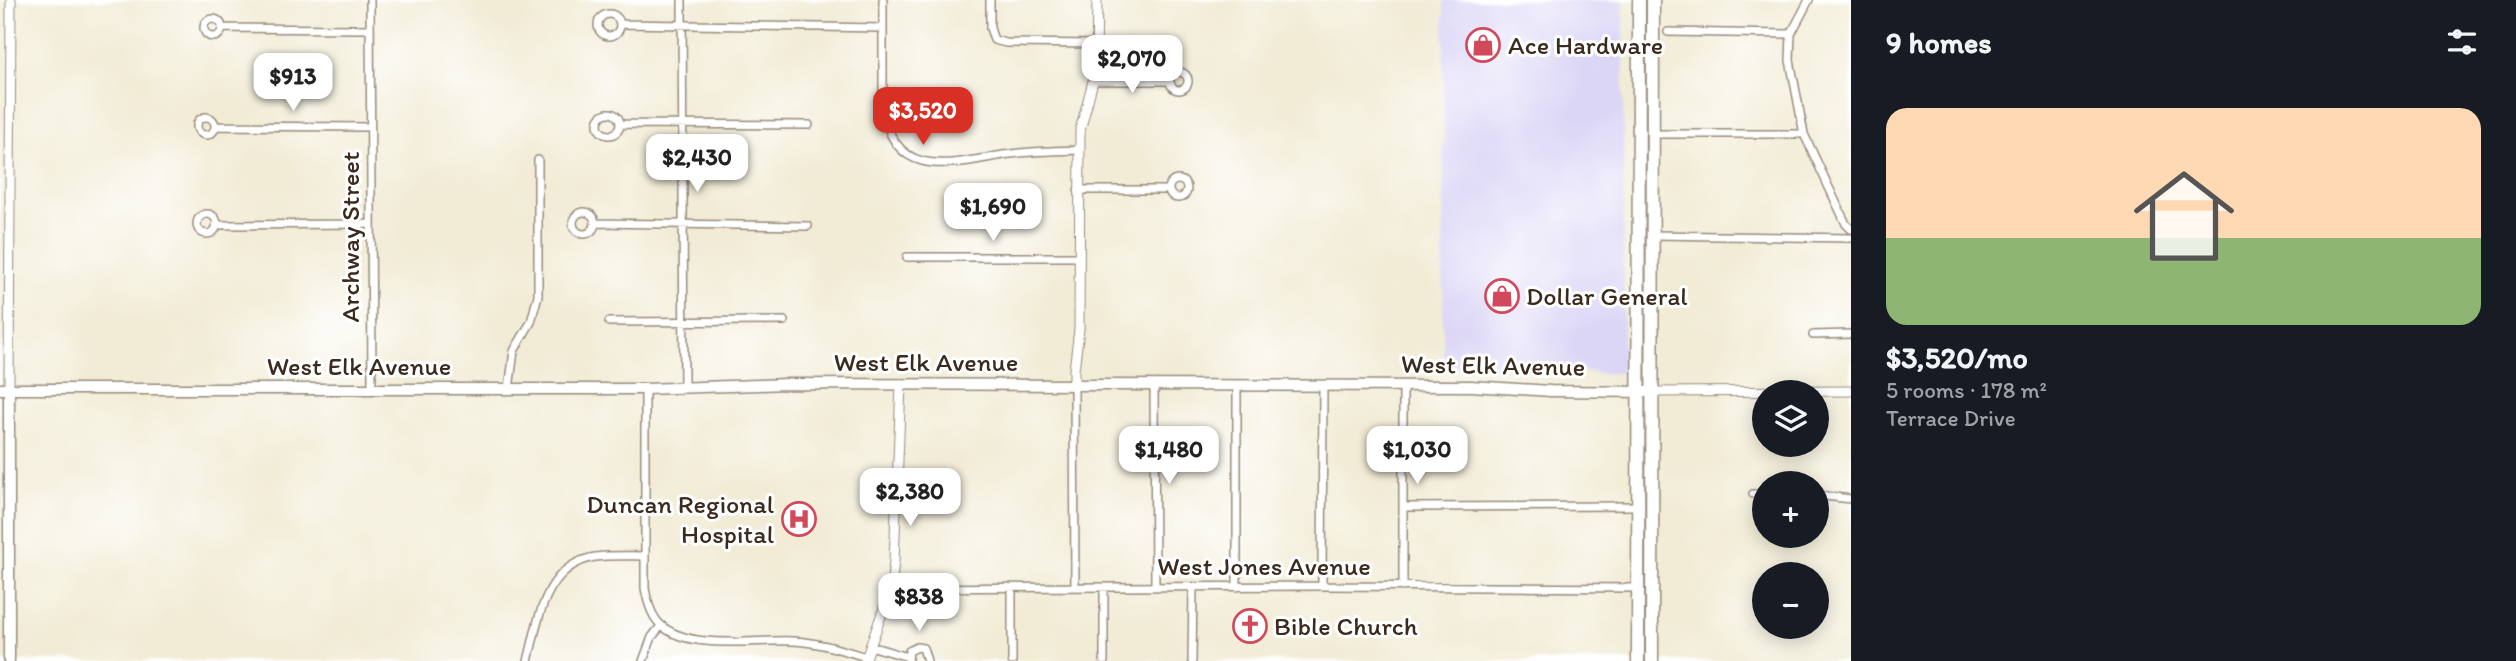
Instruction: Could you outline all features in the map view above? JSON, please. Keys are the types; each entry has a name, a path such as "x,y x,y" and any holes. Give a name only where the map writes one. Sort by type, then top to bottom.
{"main road":[{"path":"1638,661 1639,0"},
{"path":"1652,661 1653,0"},
{"path":"1638,23 1653,23"},
{"path":"1639,222 1653,228"},
{"name":"West Elk Avenue","path":"5,389 645,389 786,384 901,384 1323,385 1652,392"},
{"path":"5,389 5,592 9,661"},
{"path":"1638,565 1652,565"}],"street":[{"path":"5,389 11,0"},
{"name":"Archway Street","path":"370,0 372,389"},
{"path":"682,0 684,387"},
{"path":"883,0 885,122 900,148 911,157 923,163 941,165 1005,155 1079,150"},
{"path":"990,0 990,28 994,40 1006,43 1098,44"},
{"path":"1075,587 1074,370 1079,329 1079,150 1082,116 1093,81 1098,44 1097,0"},
{"path":"1809,0 1791,34 1790,60 1804,134 1846,224 1851,229"},
{"path":"620,24 883,28"},
{"path":"222,28 370,29"},
{"path":"1668,32 1791,34"},
{"path":"1093,81 1170,81"},
{"path":"620,124 809,125"},
{"path":"215,126 370,127"},
{"path":"1653,134 1804,134"},
{"path":"509,389 514,351 531,322 538,295 538,160"},
{"path":"1078,190 1169,190"},
{"path":"595,223 808,226"},
{"path":"216,225 370,224"},
{"path":"1653,228 1851,238"},
{"path":"907,257 1078,257"},
{"path":"609,322 784,321"},
{"path":"1813,335 1851,334"},
{"path":"645,389 647,601 661,626 682,637 700,641 795,641 818,644 866,659 891,588 901,384"},
{"path":"1154,385 1155,587"},
{"path":"1237,385 1237,587"},
{"path":"1322,586 1323,385"},
{"path":"1403,386 1403,587"},
{"name":"West Elk Avenue","path":"1652,392 1851,391"},
{"path":"1829,496 1851,499"},
{"path":"1403,507 1638,506"},
{"path":"528,661 542,604 559,575 581,561 597,557 645,556"},
{"path":"1104,587 1104,661"},
{"name":"West Jones Avenue","path":"891,588 1638,588"},
{"path":"1012,588 1012,661"},
{"path":"1192,661 1193,588"},
{"path":"643,661 652,637 661,626"},
{"path":"870,646 908,659 909,651 917,647 923,648 927,661"}],"shaded area":[{"path":"1444,0 1624,0 1623,369 1620,373 1448,367 1443,354"}],"place":[{"name":"Ace Hardware","path":"1483,45"},
{"name":"Dollar General","path":"1502,296"},
{"name":"Duncan Regional Hospital","path":"799,519"},
{"name":"Bible Church","path":"1250,626"}]}
